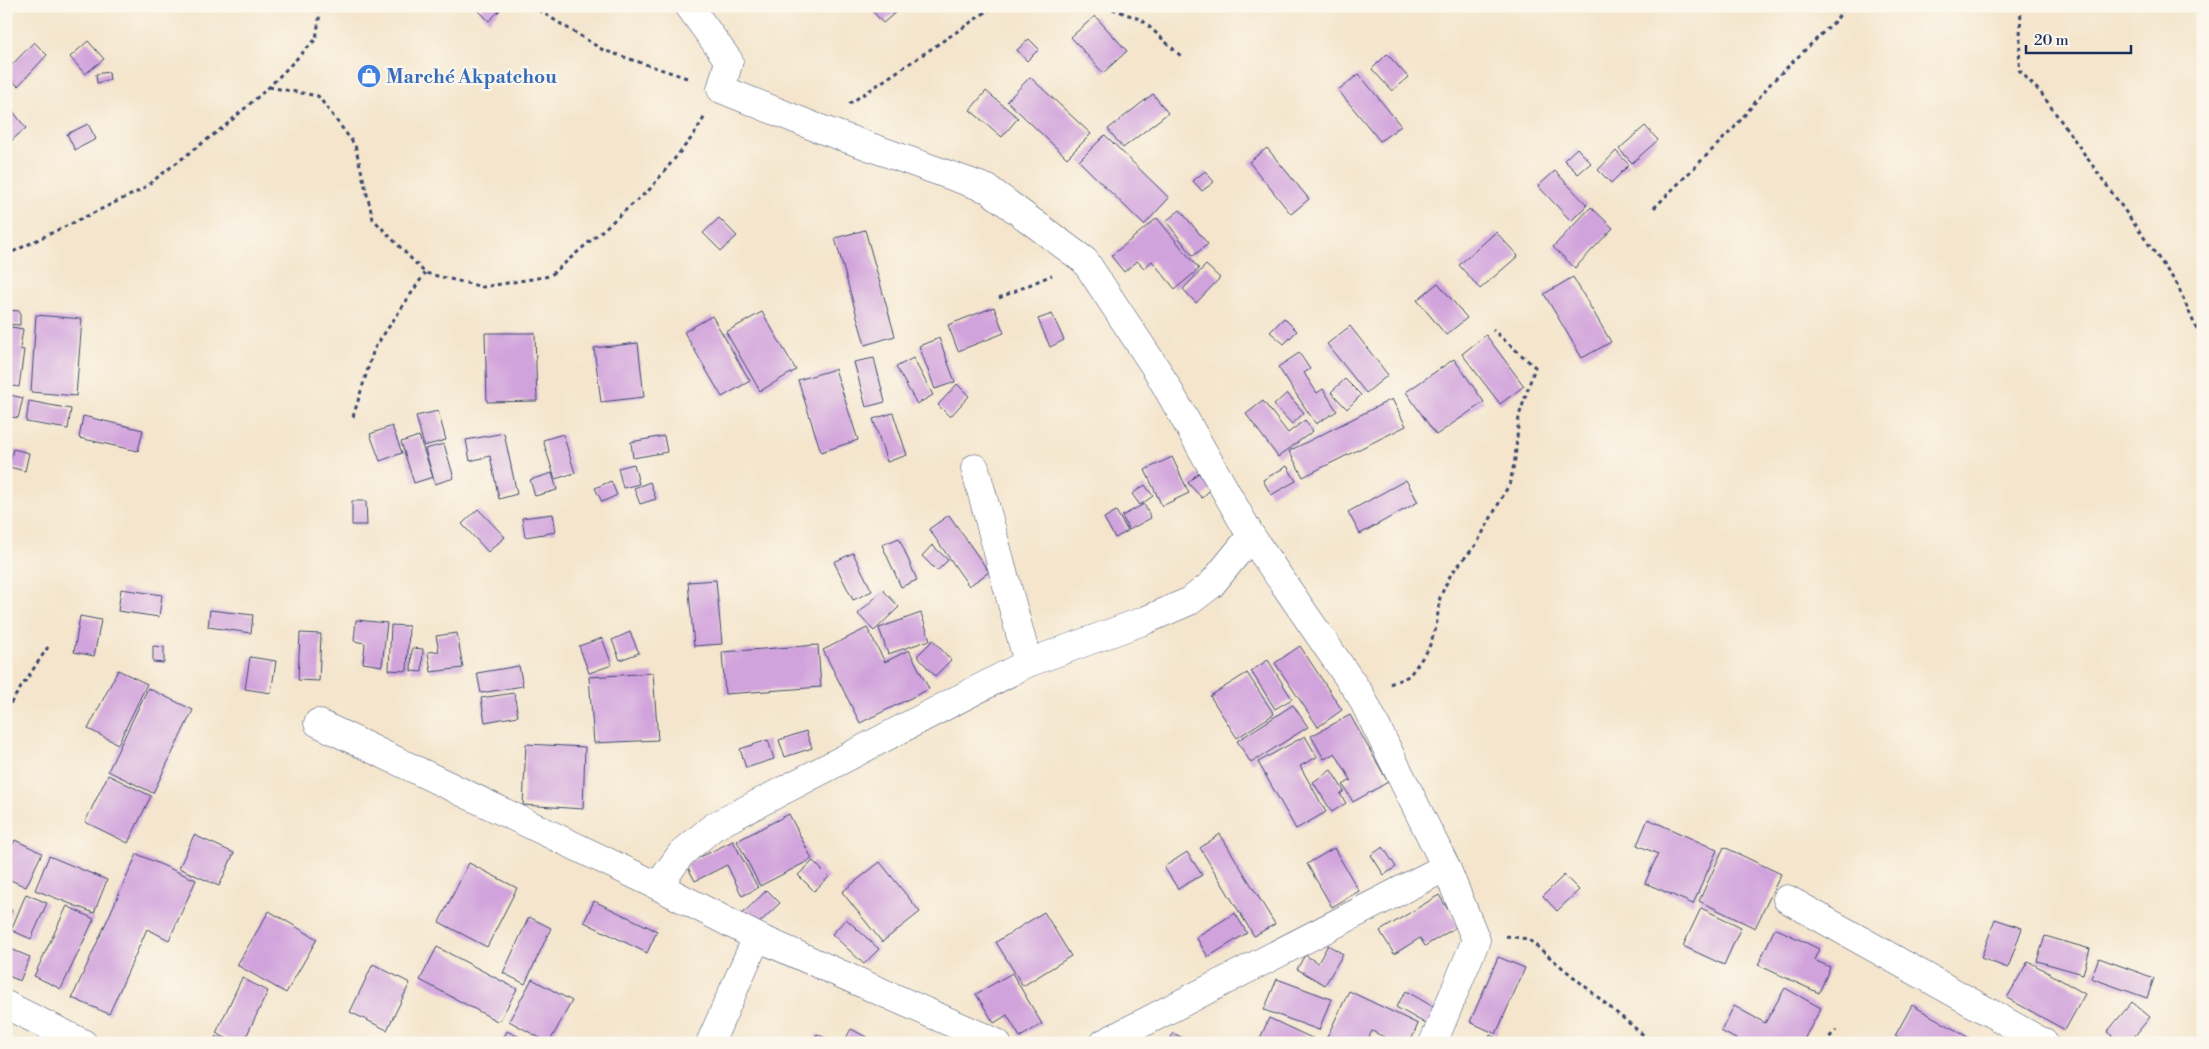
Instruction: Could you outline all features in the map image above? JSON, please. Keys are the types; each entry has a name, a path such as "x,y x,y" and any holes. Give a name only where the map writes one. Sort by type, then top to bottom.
{"street":[{"path":"689,6 729,61 721,90 988,189 1085,261 1157,370 1251,536 1361,696 1446,867 1476,940 1433,1043"},
{"path":"975,468 1028,663"},
{"path":"658,886 681,854 713,827 1028,663 1146,620 1190,601 1211,585 1251,536"},
{"path":"318,723 658,886 757,937 997,1043"},
{"path":"1104,1043 1446,867"},
{"path":"1787,899 2044,1043"},
{"path":"710,1043 757,937"},
{"path":"6,1005 83,1043"}],"path":[{"path":"6,255 141,190 226,125 269,87 316,39 321,6"},
{"path":"269,87 318,96 354,145 373,219 425,273 483,287 550,276 650,189 693,136 721,90 603,50 532,6"},
{"path":"815,126 994,8 1011,6"},
{"path":"1105,6 1142,20 1183,58"},
{"path":"1654,208 1734,128 1771,84 1837,18 1845,6"},
{"path":"2021,6 2019,70 2041,93 2087,156 2137,231 2177,284 2203,344"},
{"path":"999,298 1085,261"},
{"path":"353,417 374,350 425,273"},
{"path":"1361,696 1409,676 1428,650 1436,628 1440,597 1451,574 1476,545 1510,483 1515,458 1519,416 1535,368 1493,330"},
{"path":"6,710 48,647"},
{"path":"1476,940 1493,934 1528,940 1653,1043"},
{"path":"1824,1043 1836,1030"}],"building":[{"path":"483,6 504,6 489,21 479,11"},
{"path":"868,6 903,6 883,23"},
{"path":"1095,16 1127,51 1103,73 1071,37"},
{"path":"1029,39 1039,49 1027,61 1017,50"},
{"path":"88,41 104,59 85,74 70,57"},
{"path":"34,42 47,55 18,86 6,75 6,71"},
{"path":"1387,54 1408,77 1392,91 1372,69"},
{"path":"109,72 110,80 97,83 96,74"},
{"path":"1359,74 1401,126 1380,141 1338,90"},
{"path":"1030,77 1091,134 1067,158 1007,101"},
{"path":"986,91 1018,118 1002,137 970,110"},
{"path":"1153,94 1168,113 1123,148 1108,129"},
{"path":"11,109 26,128 11,141 6,135 6,113"},
{"path":"88,124 96,139 75,150 67,134"},
{"path":"1645,126 1658,140 1632,163 1619,149"},
{"path":"1105,135 1169,198 1144,225 1079,161"},
{"path":"1267,148 1309,199 1291,214 1249,162"},
{"path":"1577,148 1591,163 1578,174 1564,160"},
{"path":"1616,151 1629,165 1611,183 1598,170"},
{"path":"1205,171 1214,182 1202,191 1193,181"},
{"path":"1555,171 1587,205 1571,221 1538,186"},
{"path":"1591,207 1613,228 1575,268 1553,247"},
{"path":"1180,210 1208,244 1193,256 1166,221"},
{"path":"719,218 737,236 721,251 703,233"},
{"path":"1157,218 1199,269 1175,289 1152,261 1144,268 1137,261 1124,272 1111,256"},
{"path":"865,230 895,336 865,345 835,238"},
{"path":"1496,232 1518,256 1480,289 1459,265"},
{"path":"1206,265 1220,278 1196,303 1183,289"},
{"path":"1573,277 1611,342 1582,358 1544,294"},
{"path":"1438,283 1467,318 1446,335 1417,300"},
{"path":"994,307 1004,333 958,351 948,325"},
{"path":"6,310 20,311 20,325 6,324"},
{"path":"762,312 796,370 760,391 726,332"},
{"path":"1052,314 1064,340 1050,347 1038,319"},
{"path":"36,315 82,319 76,396 31,392"},
{"path":"712,316 750,381 722,397 684,332"},
{"path":"1284,318 1297,331 1284,344 1270,332"},
{"path":"6,326 23,329 20,349 24,350 19,387 6,385"},
{"path":"1350,326 1388,375 1366,393 1327,344"},
{"path":"485,333 535,333 537,401 487,402"},
{"path":"1486,335 1524,386 1500,404 1462,354"},
{"path":"939,338 955,382 935,389 919,346"},
{"path":"638,343 644,397 601,402 594,348"},
{"path":"1299,353 1310,369 1304,373 1317,393 1323,389 1337,411 1316,424 1278,367"},
{"path":"874,358 885,402 866,407 854,362"},
{"path":"913,358 933,395 917,404 896,367"},
{"path":"1454,359 1484,402 1436,435 1406,392"},
{"path":"835,369 858,440 821,452 798,380"},
{"path":"1345,379 1361,395 1347,409 1331,392"},
{"path":"957,384 969,396 950,417 938,405"},
{"path":"1287,393 1304,413 1292,424 1274,405"},
{"path":"6,394 23,398 18,418 6,416"},
{"path":"1392,399 1406,426 1303,477 1289,451"},
{"path":"29,401 71,409 68,429 26,422"},
{"path":"1263,401 1288,433 1305,420 1313,431 1278,457 1246,414"},
{"path":"438,411 446,440 424,446 416,416"},
{"path":"893,413 907,455 887,462 873,419"},
{"path":"83,416 143,430 138,451 79,438"},
{"path":"392,426 402,453 380,461 370,434"},
{"path":"504,433 517,494 499,499 490,456 470,461 466,440"},
{"path":"563,434 575,473 555,479 543,440"},
{"path":"419,436 433,477 414,483 401,442"},
{"path":"664,436 667,452 633,458 631,442"},
{"path":"444,444 454,478 435,484 425,449"},
{"path":"13,449 29,453 25,471 9,467"},
{"path":"1172,457 1189,493 1162,506 1145,470"},
{"path":"634,464 639,484 623,488 618,468"},
{"path":"1287,466 1296,481 1271,495 1263,480"},
{"path":"552,473 557,490 535,496 530,480"},
{"path":"1198,473 1212,488 1202,498 1188,483"},
{"path":"1406,480 1418,502 1360,534 1348,512"},
{"path":"611,481 617,495 602,502 595,488"},
{"path":"650,482 656,499 640,504 634,488"},
{"path":"1145,485 1153,496 1140,505 1132,494"},
{"path":"352,501 366,501 367,525 352,525"},
{"path":"1144,504 1151,518 1129,530 1122,516"},
{"path":"478,509 505,537 488,552 462,524"},
{"path":"1116,511 1128,531 1115,538 1104,518"},
{"path":"553,514 556,532 525,537 522,518"},
{"path":"949,515 989,572 969,586 929,529"},
{"path":"899,538 917,580 901,587 882,545"},
{"path":"932,545 948,560 937,571 922,556"},
{"path":"853,553 872,591 853,600 834,562"},
{"path":"716,580 722,644 694,646 688,582"},
{"path":"121,589 162,595 159,617 118,611"},
{"path":"883,590 899,607 874,631 858,614"},
{"path":"210,610 253,615 251,633 208,627"},
{"path":"921,613 930,640 888,654 879,628"},
{"path":"80,616 101,620 94,656 74,652"},
{"path":"356,620 387,623 382,666 363,663 365,643 354,641"},
{"path":"391,625 409,626 407,671 389,670"},
{"path":"867,628 885,662 909,650 929,689 860,723 823,650"},
{"path":"630,632 639,653 620,660 612,640"},
{"path":"300,633 321,634 319,681 298,680"},
{"path":"457,633 463,668 431,672 428,652 439,651 436,636"},
{"path":"602,638 612,665 589,673 579,646"},
{"path":"933,640 951,660 935,676 917,656"},
{"path":"818,645 821,687 725,694 722,652"},
{"path":"153,646 164,647 164,663 153,662"},
{"path":"1300,646 1342,710 1318,727 1275,663"},
{"path":"412,648 423,649 422,672 411,671"},
{"path":"250,657 276,661 271,693 245,689"},
{"path":"1268,660 1292,699 1275,709 1251,671"},
{"path":"519,666 523,686 481,693 477,673"},
{"path":"118,670 147,684 118,744 88,729"},
{"path":"653,673 658,740 594,743 589,677"},
{"path":"1247,673 1274,714 1237,738 1210,696"},
{"path":"148,688 193,710 153,793 108,771"},
{"path":"514,693 518,716 485,722 481,698"},
{"path":"1293,705 1308,727 1251,763 1237,741"},
{"path":"1350,715 1388,782 1353,802 1343,785 1351,780 1335,753 1324,759 1311,736"},
{"path":"806,731 812,748 785,757 779,740"},
{"path":"1305,736 1317,757 1300,766 1326,812 1296,829 1258,762"},
{"path":"768,740 774,759 746,768 740,749"},
{"path":"526,744 585,747 583,809 523,805"},
{"path":"1331,770 1344,791 1340,794 1346,803 1332,812 1313,782"},
{"path":"108,775 151,796 128,843 85,822"},
{"path":"789,814 812,859 760,886 737,841"},
{"path":"1648,819 1717,850 1693,904 1645,883 1658,854 1637,845"},
{"path":"1220,834 1275,924 1254,936 1200,848"},
{"path":"194,835 234,853 219,886 179,868"},
{"path":"15,840 42,853 26,887 6,878 6,858"},
{"path":"733,841 758,888 742,896 727,865 695,881 686,864"},
{"path":"1383,847 1396,867 1384,875 1371,855"},
{"path":"1724,847 1781,874 1755,928 1699,901"},
{"path":"1334,848 1359,891 1332,907 1307,864"},
{"path":"1187,852 1202,875 1178,889 1164,867"},
{"path":"137,854 196,880 169,940 147,929 109,1014 72,998"},
{"path":"49,856 107,880 94,913 35,890"},
{"path":"813,861 829,877 814,891 798,875"},
{"path":"880,862 920,912 882,942 842,892"},
{"path":"469,863 517,888 487,947 439,922"},
{"path":"1564,875 1579,890 1557,911 1543,896"},
{"path":"767,890 780,903 755,927 742,914"},
{"path":"26,894 47,903 31,939 11,930"},
{"path":"1439,895 1458,926 1425,946 1420,938 1394,954 1380,931"},
{"path":"594,901 657,931 647,953 584,922"},
{"path":"67,906 94,919 61,989 34,976"},
{"path":"6,907 12,910 6,925"},
{"path":"1701,908 1741,927 1724,965 1683,946"},
{"path":"269,911 317,939 286,993 237,965"},
{"path":"1044,912 1071,956 1023,986 996,942"},
{"path":"1235,913 1247,933 1208,957 1196,937"},
{"path":"529,917 551,928 525,984 503,973"},
{"path":"846,919 879,949 864,964 832,934"},
{"path":"1995,919 2022,928 2008,968 1981,958"},
{"path":"1775,928 1819,949 1814,960 1830,967 1819,993 1758,965"},
{"path":"2045,936 2090,949 2083,974 2037,961"},
{"path":"1328,945 1343,954 1325,985 1297,969 1305,955 1318,963"},
{"path":"6,947 30,957 20,981 6,975"},
{"path":"437,947 517,989 499,1022 420,980"},
{"path":"1498,957 1525,968 1496,1034 1470,1022"},
{"path":"2099,958 2154,978 2147,998 2091,978"},
{"path":"2028,961 2085,994 2065,1030 2007,998"},
{"path":"373,964 410,983 387,1030 350,1012"},
{"path":"1012,973 1042,1024 1020,1037 1007,1015 994,1023 976,994"},
{"path":"242,978 268,991 243,1043 235,1043 216,1033"},
{"path":"532,979 572,1001 549,1043 509,1021"},
{"path":"1277,979 1331,999 1319,1030 1264,1010"},
{"path":"1785,988 1821,1008 1802,1043 1743,1043 1721,1031 1734,1006 1765,1023"},
{"path":"1349,991 1418,1024 1410,1043 1396,1043 1372,1031 1366,1043 1338,1043 1327,1037"},
{"path":"1406,991 1437,1009 1428,1025 1396,1007"},
{"path":"2132,1002 2150,1017 2129,1043 2121,1043 2107,1032"},
{"path":"1912,1005 1978,1043 1907,1043 1895,1036"},
{"path":"1269,1018 1314,1039 1312,1043 1258,1043"},
{"path":"851,1029 870,1039 869,1043 844,1042"},
{"path":"507,1031 531,1043 501,1043"},
{"path":"1173,1033 1193,1043 1169,1043"},
{"path":"817,1034 835,1043 813,1043"},
{"path":"1490,1035 1507,1043 1487,1043"},
{"path":"216,1036 229,1043 212,1043"}],"place":[{"name":"Marché Akpatchou","path":"369,76"}]}
